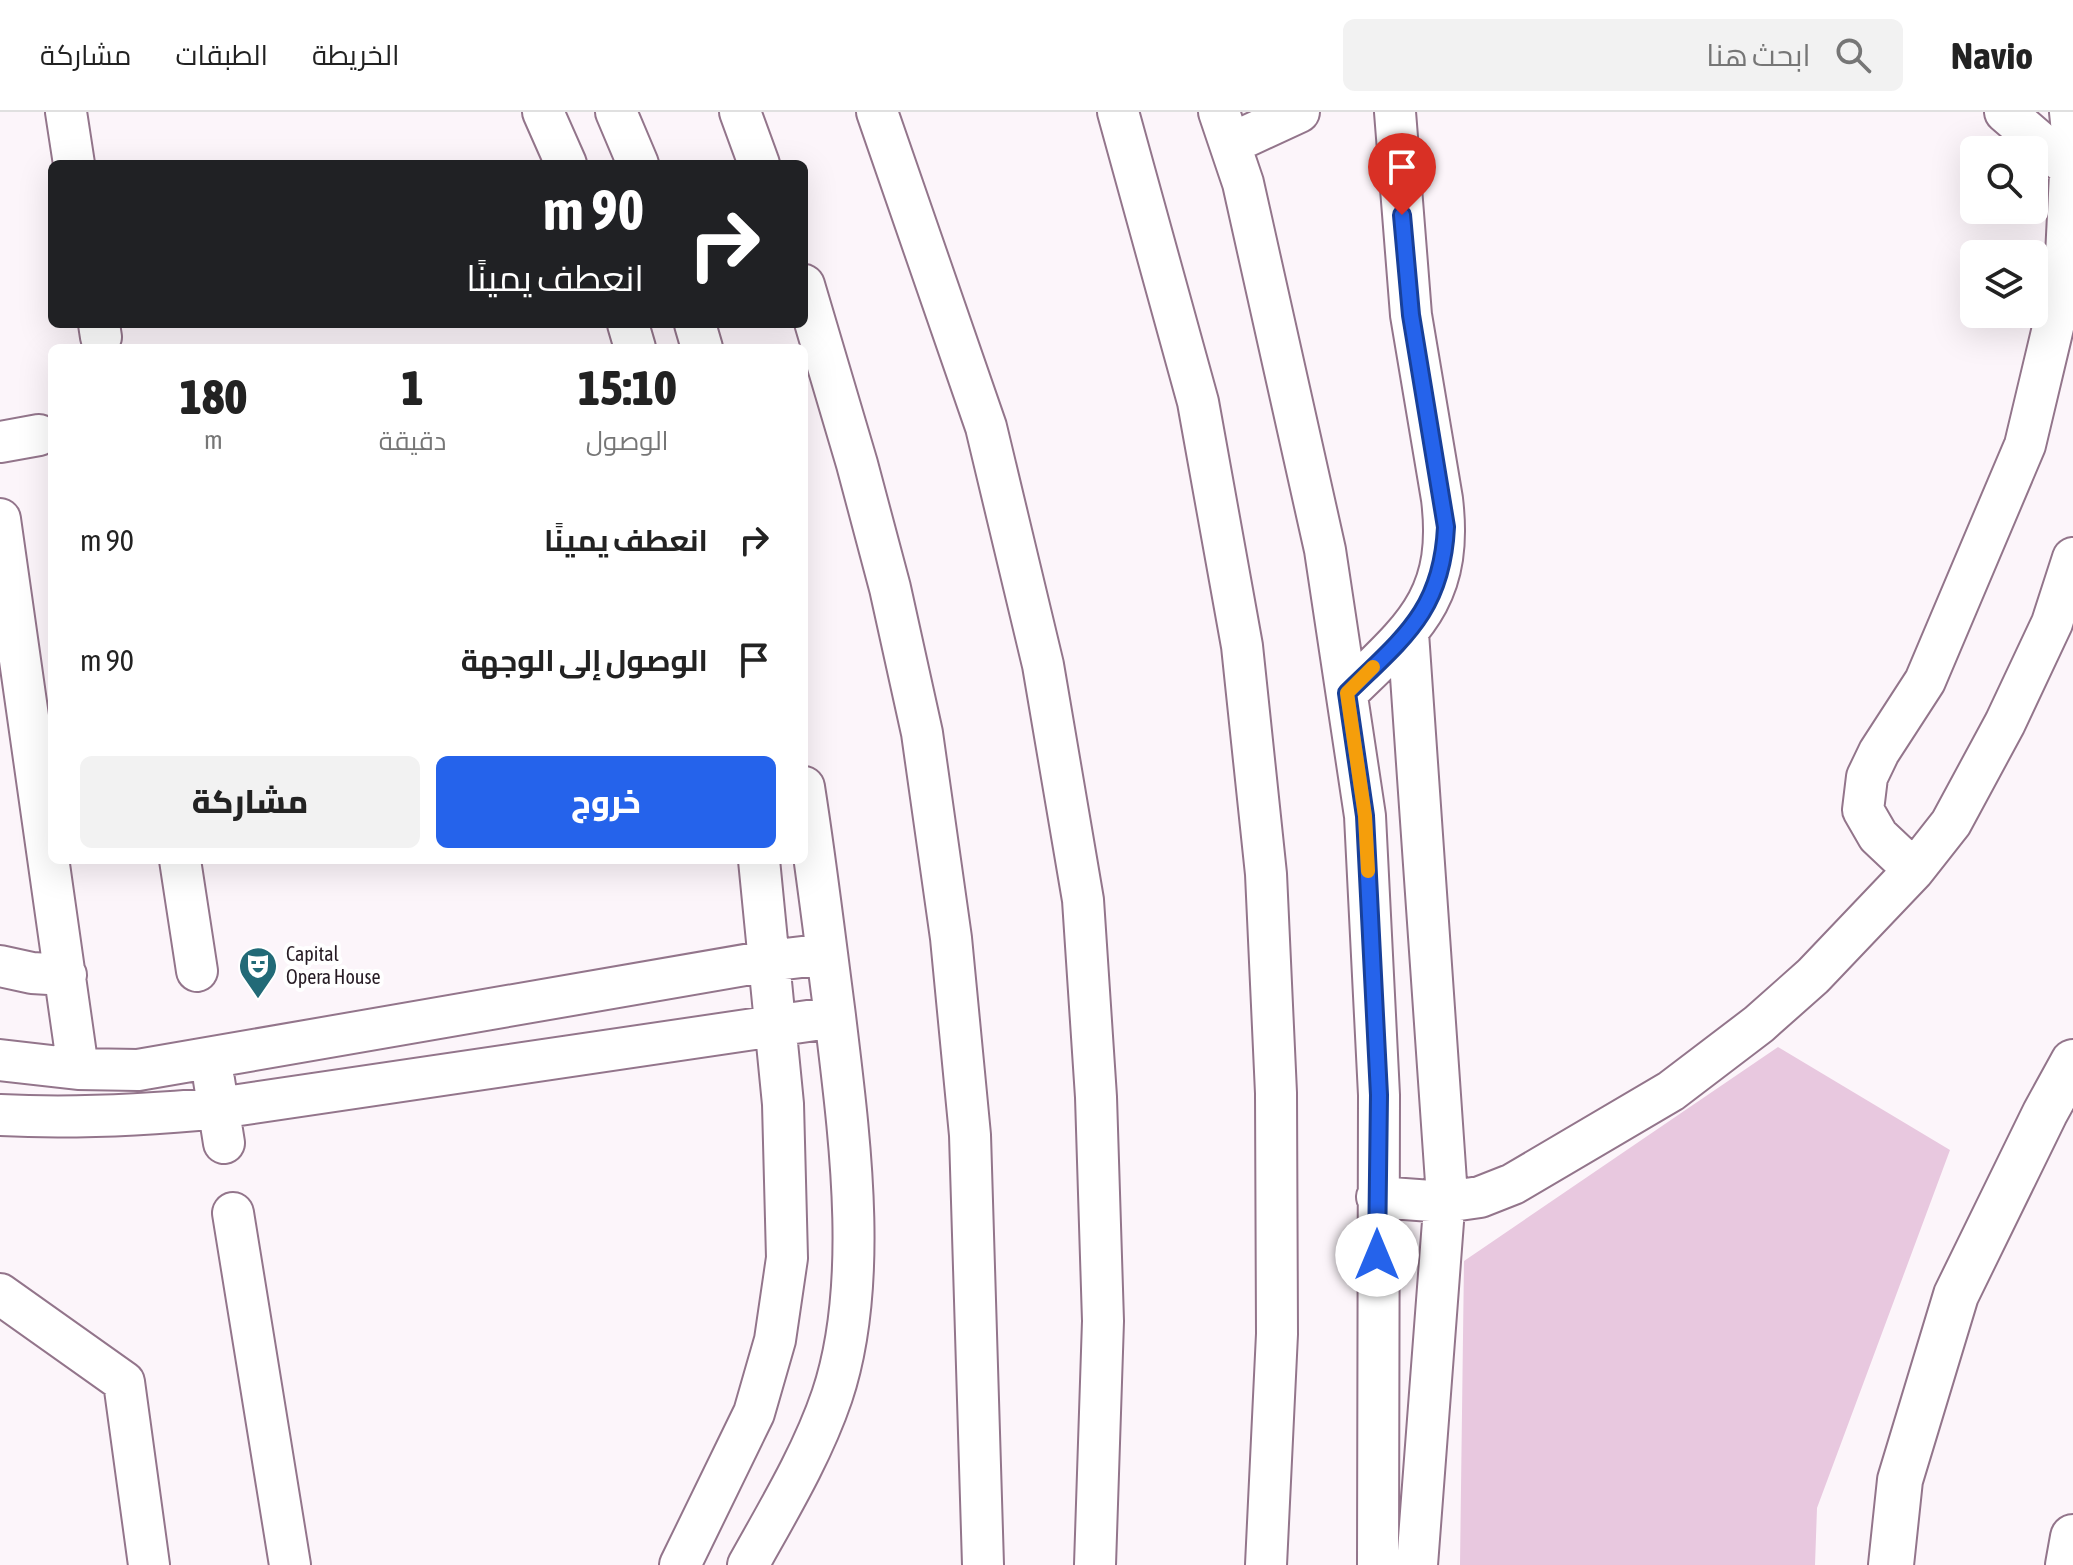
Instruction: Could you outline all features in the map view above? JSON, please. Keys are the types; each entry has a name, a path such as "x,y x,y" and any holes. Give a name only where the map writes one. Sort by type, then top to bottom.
{"highway":[{"path":"1891,1565 1900,1480 1956,1295 2073,1062"},
{"path":"2068,1565 2073,1537"}],"street":[{"path":"66,112 73,160"},
{"path":"543,112 564,160"},
{"path":"616,112 636,160"},
{"path":"740,112 758,160"},
{"path":"877,112 986,427 1043,665 1083,900 1096,1097 1103,1321 1095,1565"},
{"path":"1118,112 1198,402 1242,646 1264,859 1276,1093 1277,1319 1266,1565"},
{"path":"1299,112 1224,128 1243,183 1325,550 1365,816 1379,1095 1378,1565"},
{"path":"1347,693 1408,633 1426,609 1444,556 1446,527 1411,315 1395,112"},
{"path":"2005,112 2071,169"},
{"path":"1914,870 1878,836 1863,810 1867,777 1879,752 1925,681 2025,445 2065,277 2071,169 2070,112"},
{"path":"808,299 890,588 922,733 944,891 970,1135 983,1565"},
{"path":"0,442 39,435"},
{"path":"0,519 48,851"},
{"path":"1377,1197 1445,1202 1480,1197 1513,1184 1671,1091 1759,1024 1813,976 1914,870 1951,823 2005,723 2052,623 2073,558"},
{"path":"1408,633 1445,1202 1417,1565"},
{"path":"748,1565 799,1471 832,1396 847,1330 853,1256 846,1113 808,816"},
{"path":"50,864 78,1069"},
{"path":"181,864 197,971"},
{"path":"680,1565 754,1413 775,1340 787,1258 783,1104 759,864"},
{"path":"0,1060 78,1069 138,1070 209,1049 827,954"},
{"path":"0,966 32,973 66,975"},
{"path":"0,1115 50,1118 143,1115 221,1126 835,1017"},
{"path":"209,1049 221,1126"},
{"path":"233,1213 290,1565"},
{"path":"0,1294 124,1382 149,1565"}],"shaded area":[{"path":"1778,1047 1950,1150 1817,1508 1815,1565 1460,1565 1464,1261"}],"slow traffic":[{"path":"1368,871 1365,816 1347,693 1373,667"}],"place":[{"name":"Capital Opera House","path":"258,1000"}],"route":[{"path":"1377,1255 1379,1095 1365,816 1347,693 1408,633 1426,609 1444,556 1446,527 1418,365 1402,215"}]}
